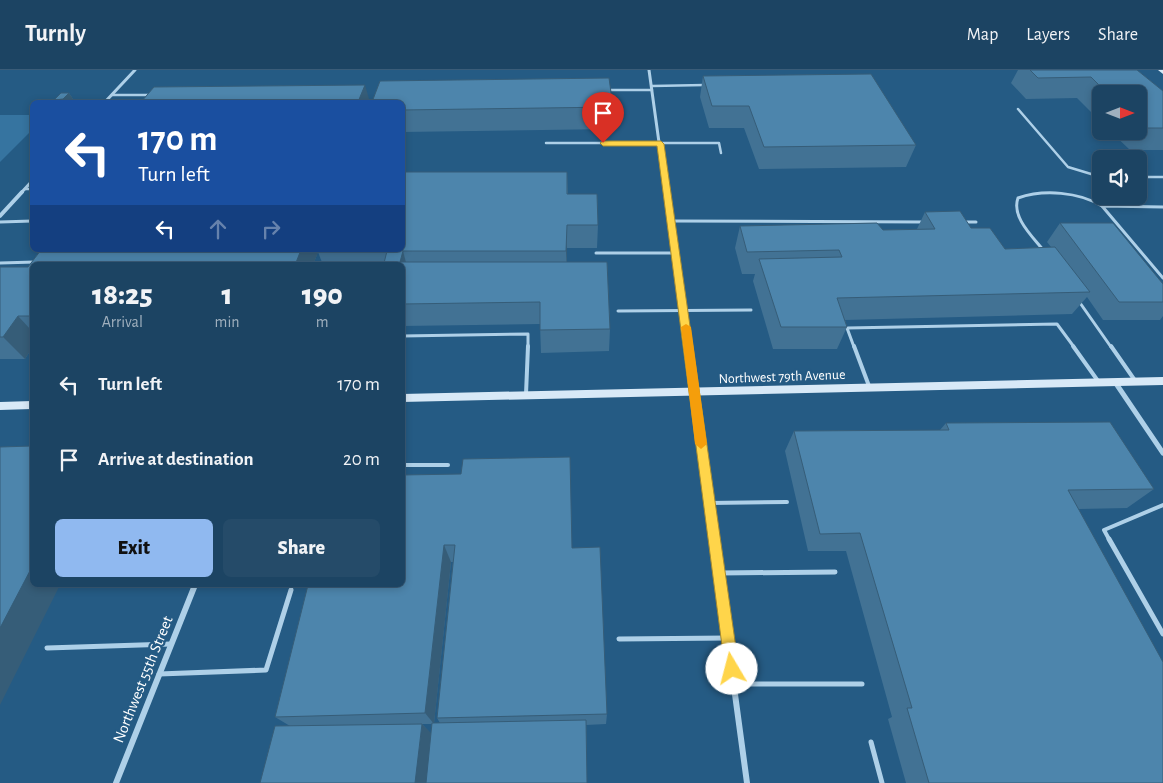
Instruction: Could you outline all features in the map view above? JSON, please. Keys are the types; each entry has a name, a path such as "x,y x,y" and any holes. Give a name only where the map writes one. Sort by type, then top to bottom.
{"main road":[{"name":"Northwest 79th Avenue","path":"405,398 694,393 868,386 1163,381"},
{"path":"0,406 30,405"}],"street":[{"path":"107,100 135,70"},
{"path":"650,70 747,783"},
{"path":"0,216 30,183"},
{"path":"1115,382 1163,453"},
{"name":"Northwest 55th Street","path":"116,783 194,587"}],"lane":[{"path":"604,90 712,85"},
{"path":"112,95 160,95"},
{"path":"1018,109 1068,167 1082,174 1092,176"},
{"path":"546,143 661,144 718,142 722,153"},
{"path":"1147,177 1163,177"},
{"path":"25,189 30,189"},
{"path":"1049,259 1017,213 1015,205 1018,198 1026,196 1079,196 1102,206 1163,207"},
{"path":"1102,206 1163,278"},
{"path":"671,221 927,222"},
{"path":"0,222 30,222"},
{"path":"957,222 976,222"},
{"path":"1109,226 1119,226"},
{"path":"596,253 676,252"},
{"path":"0,263 30,262"},
{"path":"1077,297 1136,382"},
{"path":"618,311 751,310"},
{"path":"868,386 847,328 1057,324 1099,383"},
{"path":"405,336 528,334 526,396"},
{"path":"405,465 448,465"},
{"path":"709,503 787,502"},
{"path":"1163,505 1104,530 1163,634"},
{"path":"718,573 835,572"},
{"path":"159,674 266,670 290,590"},
{"path":"619,638 728,638"},
{"path":"46,648 172,644"},
{"path":"734,684 862,684"},
{"path":"871,742 882,783"}],"shaded area":[{"path":"0,115 30,115 30,132 0,162"}],"building":[{"path":"1030,70 1137,70 1163,91 1163,128 1148,128 1148,85 1099,85 1091,77 1038,78"},
{"path":"871,74 916,145 764,147 749,106 712,106 703,76"},
{"path":"609,78 613,107 405,110 405,100 373,100 380,81"},
{"path":"365,85 359,100 143,100 154,87"},
{"path":"61,93 69,93 63,99 54,100"},
{"path":"405,172 567,172 567,194 597,194 598,225 567,225 566,251 405,251"},
{"path":"960,211 971,228 990,228 1005,249 1055,247 1090,292 837,298 847,327 781,327 759,259 842,257 839,250 747,252 740,226 877,223 883,230 935,229 925,212"},
{"path":"1060,223 1113,223 1163,284 1163,302 1119,302"},
{"path":"39,252 300,252 296,262 32,262"},
{"path":"387,252 403,252 400,262 384,262"},
{"path":"405,262 607,262 610,329 540,330 540,302 405,304"},
{"path":"30,264 30,316 18,316 3,337 0,337 0,267 28,267"},
{"path":"1110,422 1154,489 1068,490 1163,662 1163,783 929,783 907,708 912,708 860,533 820,534 794,431 949,430 946,423"},
{"path":"30,446 30,571 0,628 0,447"},
{"path":"570,457 572,548 600,547 607,714 437,718 455,545 444,545 425,713 275,717 308,587 405,587 405,475 461,474 463,459"},
{"path":"586,720 587,783 426,783 432,723"},
{"path":"422,724 415,783 260,783 275,726"}],"slow traffic":[{"path":"686,327 701,444"}],"route":[{"path":"603,143 661,144 732,669"}]}
